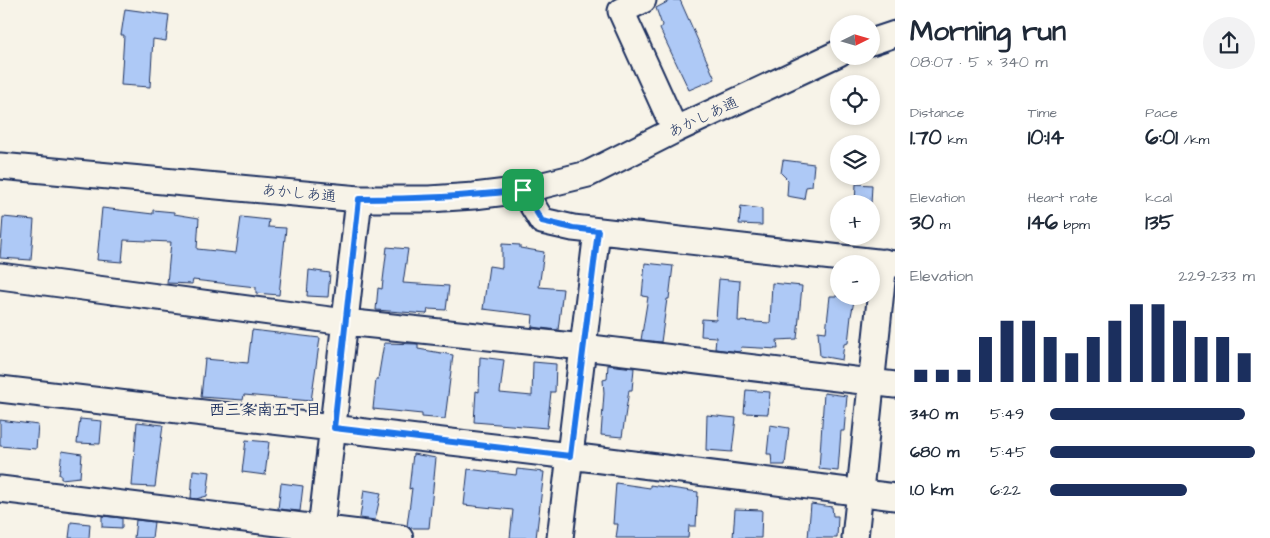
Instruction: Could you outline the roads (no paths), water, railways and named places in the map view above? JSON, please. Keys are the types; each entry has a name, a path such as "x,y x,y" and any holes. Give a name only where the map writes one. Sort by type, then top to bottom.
{"street":[{"path":"643,0 622,6 675,130"},
{"path":"880,39 895,34"},
{"name":"あかしあ通","path":"0,166 359,199 429,199 523,190 588,174 675,130 830,57"},
{"path":"523,190 542,221 573,228 890,263 883,383 861,493 856,538"},
{"path":"321,533 359,199"},
{"path":"560,538 598,231"},
{"path":"0,276 345,322 583,347 883,383"},
{"path":"0,389 570,456 895,497"},
{"path":"0,489 321,533 400,538"}],"district":[{"name":"西三条南五丁目","path":"265,409"}]}
